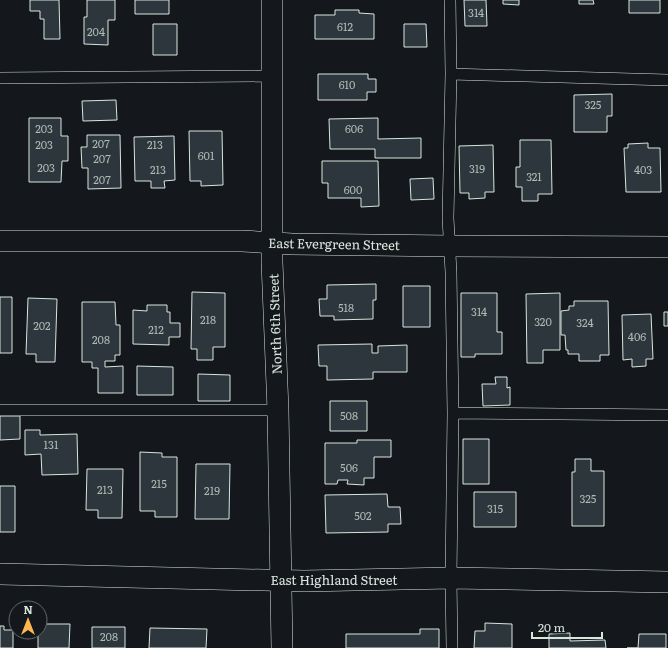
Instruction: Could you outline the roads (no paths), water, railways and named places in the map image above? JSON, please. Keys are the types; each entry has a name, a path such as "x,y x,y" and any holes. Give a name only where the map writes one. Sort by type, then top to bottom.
{"street":[{"name":"North 6th Street","path":"272,0 272,243 278,410 282,648"},
{"name":"East Evergreen Street","path":"0,241 242,241 272,243 450,246 668,247"},
{"name":"East Highland Street","path":"0,574 280,581 451,578 668,582"}],"lane":[{"path":"450,0 451,74 448,218 451,272 453,413 451,578 452,648"},
{"path":"451,74 668,80"},
{"path":"0,78 273,76"},
{"path":"0,410 278,410"},
{"path":"453,413 668,415"}]}
